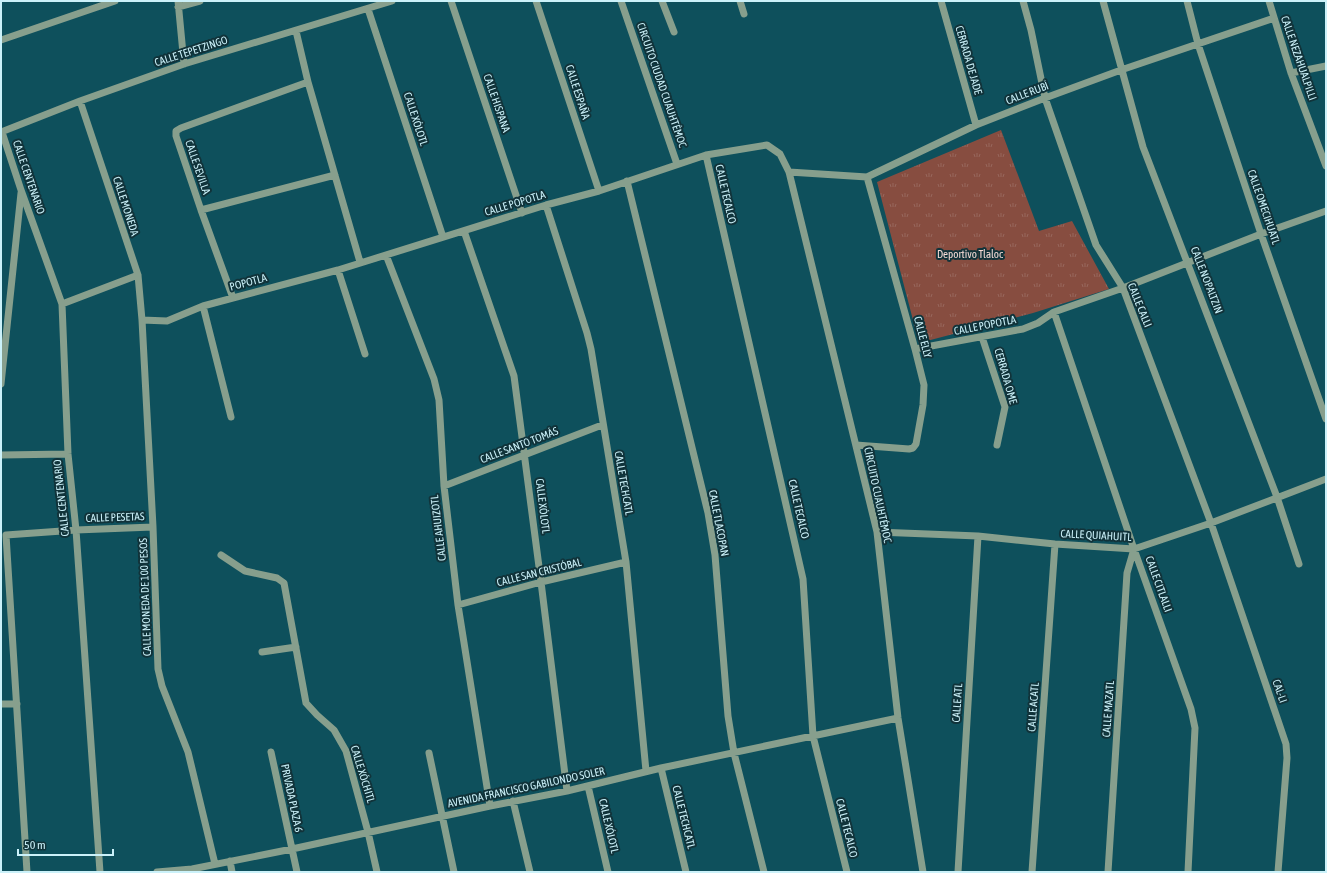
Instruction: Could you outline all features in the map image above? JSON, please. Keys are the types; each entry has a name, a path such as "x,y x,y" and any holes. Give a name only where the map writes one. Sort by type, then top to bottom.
{"street":[{"path":"1,40 115,1"},
{"path":"184,64 178,4 200,1"},
{"name":"CALLE TEPETZINGO","path":"2,132 80,101 184,64 392,1"},
{"name":"CALLE HISPANA","path":"451,1 522,213"},
{"name":"CALLE ESPAÑA","path":"536,1 599,190"},
{"name":"CIRCUITO CIUDAD CUAUHTÉMOC","path":"621,1 677,164 706,155 767,145 780,154"},
{"path":"662,1 674,32"},
{"path":"740,1 744,14"},
{"name":"CERRADA DE JADE","path":"941,1 976,125"},
{"name":"CALLE CALLI","path":"1023,1 1031,30 1045,98 1096,245 1123,288 1211,523"},
{"name":"CALLE NOPALTZIN","path":"1103,1 1143,147 1277,497 1299,564"},
{"name":"CALLE OMECIHUATL","path":"1187,1 1198,44 1261,234 1326,419"},
{"name":"CALLE NEZAHUALPILLI","path":"1269,1 1291,73 1323,150 1326,166"},
{"name":"CALLE XÓLOTL","path":"368,8 443,237"},
{"name":"CALLE RUBÍ","path":"789,172 867,177 976,125 1045,98 1274,18"},
{"path":"296,31 308,82 360,262"},
{"path":"1291,73 1326,66"},
{"name":"CALLE SEVILLA","path":"233,298 201,210 176,136 176,131 308,82"},
{"name":"CALLE MONEDA","path":"80,101 138,275 142,320"},
{"name":"CALLE CENTENARIO","path":"2,132 62,304 68,454 76,530 100,872"},
{"name":"CIRCUITO CUAUHTÉMOC","path":"780,154 789,172 877,532 898,718 923,872"},
{"name":"CALLE TECALCO","path":"706,155 803,579 814,736 847,872"},
{"name":"CALLE POPOTLA","path":"360,262 546,205 627,182 677,164"},
{"path":"201,210 335,175"},
{"name":"CALLE ELLY","path":"856,445 909,449 913,448 916,444 923,405 924,385 867,177"},
{"name":"CALLE TLACOPAN","path":"627,182 708,513 715,555 728,716 734,753 764,872"},
{"path":"1,384 21,190"},
{"name":"CALLE TECHCATL","path":"546,205 588,333 602,426 626,562 646,771"},
{"path":"1325,212 1326,220"},
{"name":"CALLE POPOTLA","path":"915,349 1023,329 1054,312 1123,288 1261,234 1325,212"},
{"name":"CALLE XÓLOTL","path":"464,231 514,376 525,454 566,791"},
{"name":"CALLE AHUIZOTL","path":"386,255 434,379 438,400 444,486 458,605 490,806"},
{"name":"POPOTLA","path":"142,320 167,321 203,306 338,270 360,262"},
{"path":"338,270 365,354"},
{"path":"62,304 138,275"},
{"path":"203,306 231,417"},
{"name":"CALLE CITLALLI","path":"1054,312 1134,549 1192,709 1195,728 1188,872"},
{"name":"CALLE MONEDA DE 100 PESOS","path":"142,320 153,527 158,669 162,686 188,752 215,864"},
{"name":"CERRADA OME","path":"982,337 1005,407 997,445"},
{"name":"CALLE SANTO TOMÁS","path":"444,486 602,426"},
{"path":"1,455 68,454"},
{"name":"CALLE QUIAHUITL","path":"877,532 978,536 1055,544 1134,549 1211,523 1326,479"},
{"name":"CAL-LI","path":"1211,523 1286,744 1287,758 1278,872"},
{"name":"CALLE PESETAS","path":"18,704 6,535 153,527"},
{"name":"CALLE ATL","path":"958,872 978,536"},
{"name":"CALLE ACATL","path":"1032,872 1055,544"},
{"name":"CALLE MAZATL","path":"1108,872 1127,573 1134,549"},
{"name":"CALLE XÓCHITL","path":"221,555 245,572 277,578 284,583 306,703 334,730 346,751 368,832 377,872"},
{"name":"CALLE SAN CRISTÓBAL","path":"458,605 541,582 626,562"},
{"path":"262,652 296,647"},
{"path":"1,704 18,704 27,872"},
{"name":"AVENIDA FRANCISCO GABILONDO SOLER","path":"157,872 192,869 292,849 442,816 566,791 646,771 898,718"},
{"name":"PRIVADA PLAZA 6","path":"271,752 297,872"},
{"path":"429,753 454,872"},
{"name":"CALLE TECHCATL","path":"660,768 686,872"},
{"name":"CALLE XÓLOTL","path":"588,786 608,872"},
{"path":"513,801 530,872"},
{"path":"230,861 232,872"}],"green space":[{"name":"Deportivo Tlaloc","path":"1001,130 1039,231 1072,221 1109,289 1033,313 919,343 877,182"}]}
